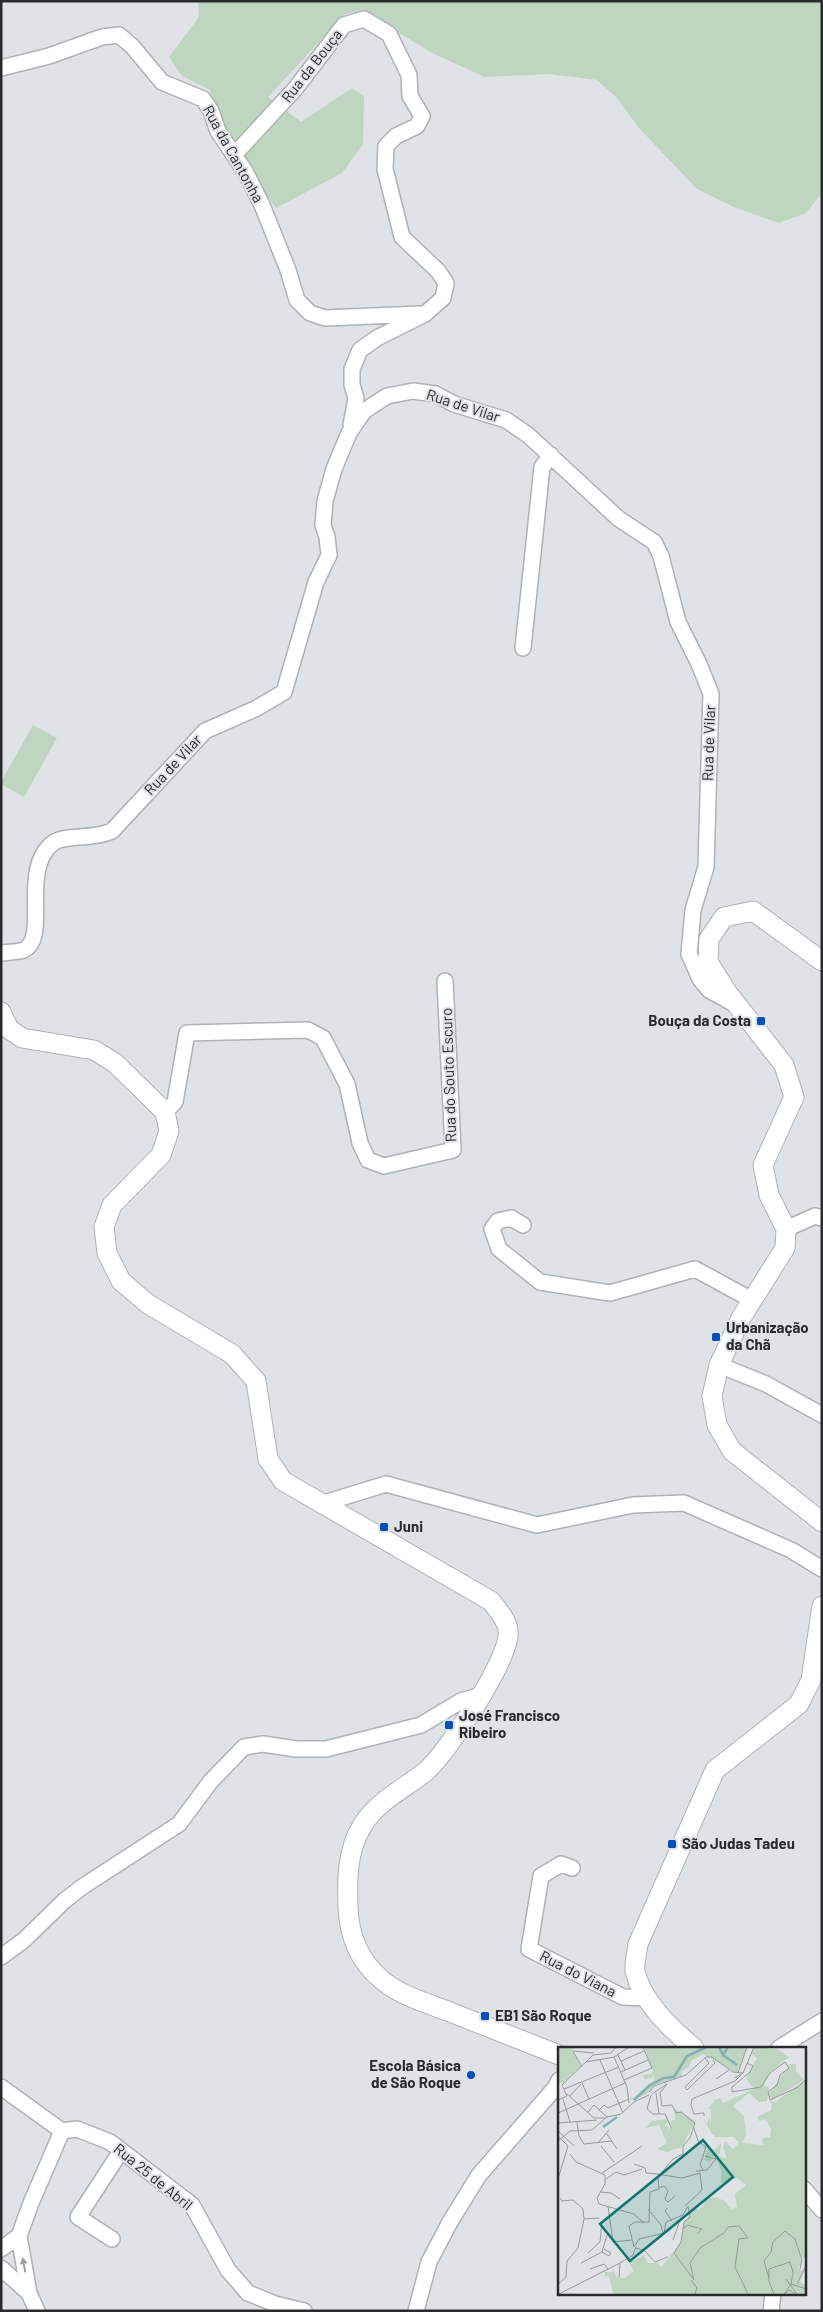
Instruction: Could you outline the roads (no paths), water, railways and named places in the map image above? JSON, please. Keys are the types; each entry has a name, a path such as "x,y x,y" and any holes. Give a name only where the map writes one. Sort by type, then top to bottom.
{"street":[{"name":"Rua da Bouça","path":"234,155 295,89 344,25 364,19 389,34 409,75 410,96 422,116 418,126 396,136 386,146 385,169 394,212 402,236 438,271 446,283 444,298 425,314 377,338 360,350 352,368 352,385 356,398 354,418 349,433"},
{"name":"Rua da Cantonha","path":"1,68 49,56 102,37 119,35 132,46 162,82 203,99 218,131 246,173 262,205 298,300 310,313 325,318 425,314"},
{"name":"Rua de Vilar","path":"1,953 24,950 32,942 36,916 34,880 38,862 52,843 64,838 95,837 112,831 205,731 257,708 284,692 316,582 329,555 327,537 323,525 325,501 334,469 349,433 364,411 387,396 413,391 435,394 454,404 506,420 528,435 551,455 619,519 654,542 661,556 678,622 699,664 711,694 706,868 694,910 689,954 700,979 709,990 740,1007"},
{"path":"524,648 542,466 551,455"},
{"path":"822,961 753,912 724,917 709,939 708,962 784,1065 794,1096 763,1166 770,1195 786,1229 785,1248 740,1318 719,1365 712,1396 717,1425 732,1451 822,1522"},
{"name":"Rua do Souto Escuro","path":"165,1112 175,1102 187,1033 308,1030 323,1038 347,1084 360,1143 368,1160 384,1166 453,1150 445,980"},
{"path":"1,1012 9,1029 22,1038 94,1050 115,1064 165,1112 169,1131 161,1155 112,1205 104,1227 107,1253 121,1281 148,1304 232,1354 256,1381 268,1459 283,1481 491,1601 508,1630 505,1651 481,1695 446,1750 426,1771 375,1810 362,1826 353,1845 348,1865 349,1918 355,1944 364,1964 388,1984 416,1999 558,2055"},
{"path":"786,1229 815,1216 822,1218"},
{"path":"523,1224 511,1218 498,1221 492,1229 499,1249 540,1282 610,1293 695,1268 752,1300"},
{"path":"719,1365 766,1384 822,1416"},
{"path":"320,1504 386,1484 536,1526 633,1505 684,1504 791,1550 822,1569"},
{"path":"693,2047 680,2036 647,1998 635,1970 638,1944 716,1770 799,1704 811,1680 822,1606"},
{"path":"1,1957 24,1940 64,1901 82,1887 179,1824 211,1781 244,1747 262,1744 296,1749 326,1749 421,1725 461,1701 481,1695"},
{"name":"Rua do Viana","path":"572,1868 561,1864 541,1876 529,1949 623,1997 647,1998"},
{"path":"781,2047 822,2021"},
{"path":"416,2311 429,2262 469,2191 479,2175 556,2088 558,2083"},
{"path":"1,2087 62,2131 19,2236 29,2294 37,2311"},
{"name":"Rua 25 de Abril","path":"62,2131 78,2129 110,2142 192,2205 228,2270 248,2293 275,2304 304,2311"},
{"path":"112,2239 78,2217 122,2151"},
{"path":"806,2191 822,2210"},
{"path":"1,2249 19,2236"},
{"path":"1,2268 29,2294"},
{"path":"771,2311 773,2294"}],"place":[{"name":"Bouça da Costa","path":"761,1021"},
{"name":"Urbanização da Chã","path":"716,1337"},
{"name":"Juni","path":"384,1527"},
{"name":"José Francisco Ribeiro","path":"449,1725"},
{"name":"São Judas Tadeu","path":"672,1844"},
{"name":"EB1 São Roque","path":"485,2016"},
{"name":"Escola Básica de São Roque","path":"471,2075"}]}
